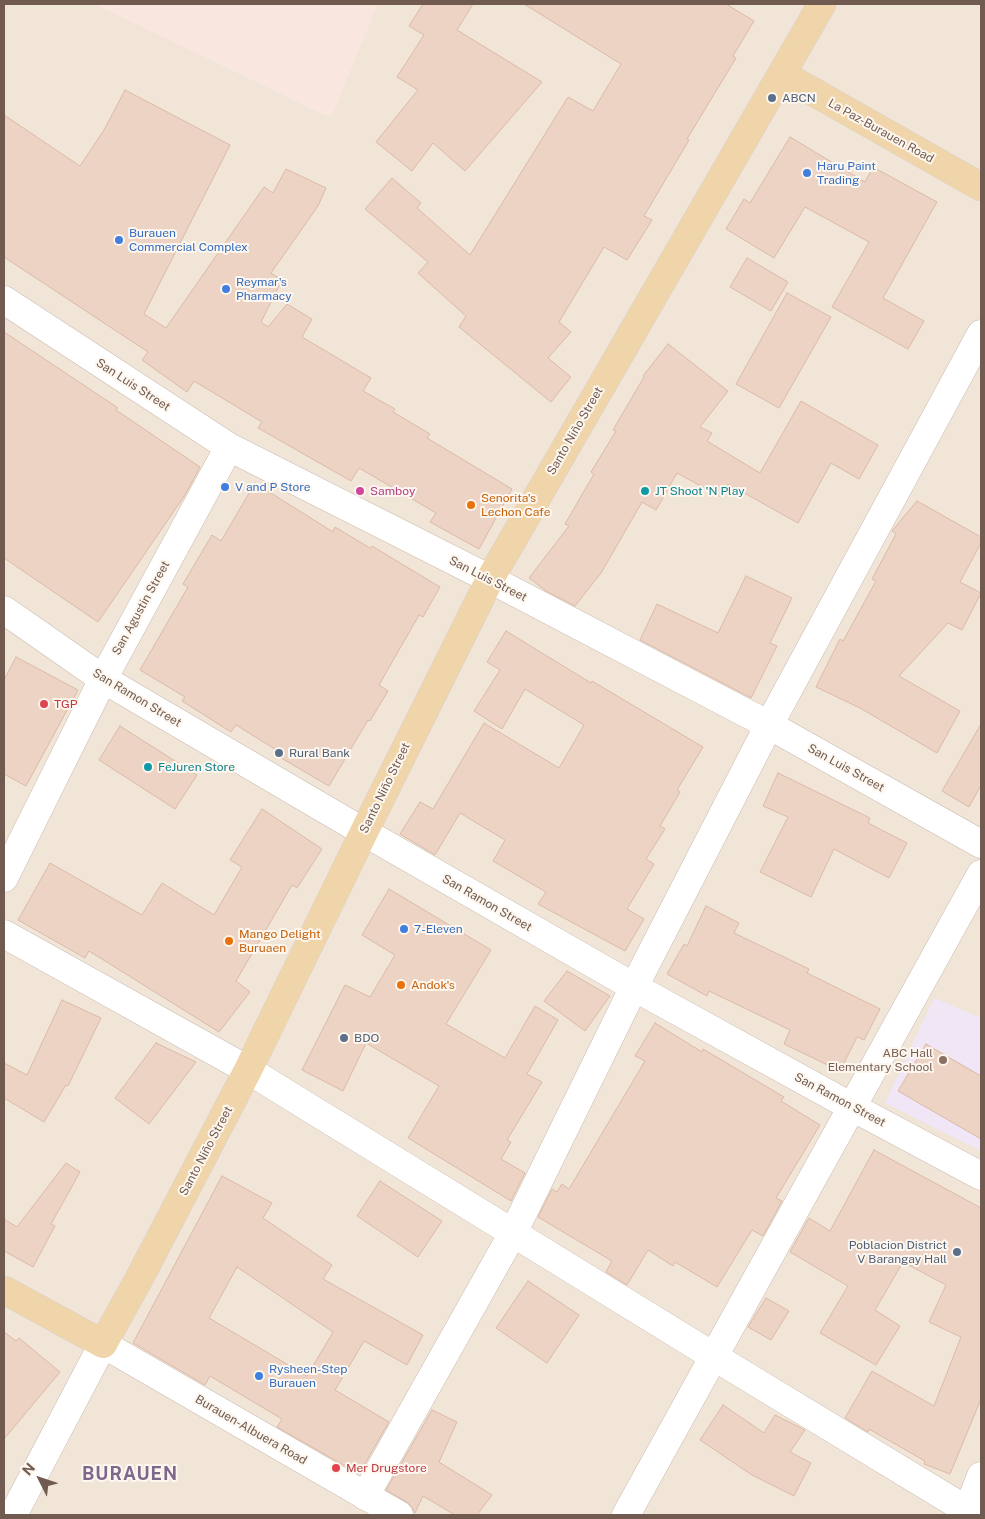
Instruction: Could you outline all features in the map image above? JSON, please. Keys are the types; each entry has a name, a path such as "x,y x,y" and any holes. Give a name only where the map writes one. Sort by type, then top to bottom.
{"main road":[{"name":"Santo Niño Street","path":"103,1344 248,1070 490,579 822,4"},
{"name":"La Paz-Burauen Road","path":"782,74 981,187"},
{"path":"4,1290 103,1344"}],"street":[{"name":"San Luis Street","path":"4,300 229,447 490,579 769,725 981,844"},
{"path":"365,1496 514,1233 634,987 769,725 981,334"},
{"name":"San Agustin Street","path":"4,878 103,679 229,447"},
{"name":"San Ramon Street","path":"4,610 103,679 364,832 634,987 981,1176"},
{"path":"626,1515 981,874"},
{"path":"4,934 248,1070 969,1514 981,1476"},
{"name":"Burauen-Albuera Road","path":"103,1344 399,1515"},
{"name":"Santo Niño Street","path":"13,1515 103,1344"}],"shaded area":[{"path":"4,4 981,4 981,1515 4,1515"},
{"path":"94,4 378,4 331,118"},
{"name":"ABC Hall Elementary School","path":"934,998 981,1018 981,1151 885,1103"}],"building":[{"path":"423,4 473,4 457,30 542,82 465,171 433,143 412,171 376,142 418,90 397,77 424,35 409,26"},
{"path":"524,4 726,4 754,21 733,56 736,58 687,139 689,140 644,216 652,220 627,260 604,247 559,322 571,332 548,358 571,377 551,402 459,327 466,316 418,273 428,262 365,209 392,178 421,203 417,208 470,255 568,97 593,111 621,64"},
{"path":"125,90 230,145 144,314 166,328 264,187 273,193 286,169 326,188 318,206 271,273 282,280 261,322 268,327 287,304 312,319 302,337 371,378 363,391 395,409 393,412 430,434 427,438 512,489 479,549 430,522 436,513 359,468 351,481 258,428 262,422 194,381 187,392 142,360 148,352 4,257 4,115 80,166 104,130"},
{"path":"790,137 865,182 873,167 937,202 883,298 924,321 908,349 832,307 869,242 805,207 774,258 726,229 744,199 750,203"},
{"path":"747,258 788,282 771,311 730,287"},
{"path":"787,293 831,317 779,408 736,384"},
{"path":"4,332 118,408 116,410 200,467 185,495 98,622 4,558"},
{"path":"668,344 728,391 700,427 712,433 707,441 760,473 801,401 878,445 859,479 831,463 798,523 728,484 721,497 677,473 656,510 642,502 601,573 575,606 546,591 529,578 569,526 565,524 594,474 591,472 616,431 613,430 643,376"},
{"path":"255,483 333,532 335,527 370,548 372,546 440,587 423,617 419,615 379,685 388,691 370,721 368,720 329,786 276,755 278,751 236,725 231,732 182,701 185,697 140,670 188,587 183,584 212,535 221,541"},
{"path":"917,501 981,537 981,543 960,582 981,593 962,630 948,623 899,676 960,711 937,753 860,708 816,687 840,639 843,641 876,581 872,579 896,534 892,531"},
{"path":"746,576 792,598 770,643 777,646 751,698 640,640 657,604 718,633"},
{"path":"506,631 591,683 592,681 703,747 677,790 680,792 660,826 665,829 646,859 654,864 627,909 644,919 625,951 538,904 546,892 493,861 505,840 460,813 435,855 400,834 420,802 433,809 484,723 559,768 584,725 525,689 502,729 474,711 500,670 487,662"},
{"path":"16,657 78,690 26,786 4,774 4,680"},
{"path":"981,724 981,785 969,807 942,791"},
{"name":"FeJuren Store","path":"120,726 197,775 175,809 99,760"},
{"path":"778,773 870,818 868,823 907,843 889,878 834,849 811,897 760,872 788,817 763,806"},
{"path":"262,809 322,849 297,888 292,885 236,981 250,992 219,1032 89,951 85,958 18,920 50,863 142,915 162,883 214,915 242,867 230,860"},
{"path":"389,889 491,950 446,1024 505,1058 535,1006 558,1020 527,1074 542,1082 507,1140 511,1142 501,1159 525,1173 511,1201 408,1138 439,1086 366,1043 343,1091 302,1070 345,985 370,997 395,955 362,935"},
{"path":"706,906 739,923 734,933 809,969 807,973 880,1009 864,1040 857,1037 840,1071 784,1044 790,1030 709,991 707,996 667,974 684,944 687,946"},
{"path":"567,971 610,996 585,1031 544,1001"},
{"path":"62,1000 101,1018 68,1086 66,1085 44,1122 4,1098 4,1063 27,1075"},
{"path":"655,1023 702,1052 703,1049 784,1097 781,1101 820,1125 776,1198 782,1201 763,1236 752,1230 717,1287 675,1262 673,1266 648,1250 627,1285 606,1272 612,1261 538,1217 552,1189 557,1192 562,1184 569,1189 645,1061 635,1056"},
{"path":"156,1043 196,1062 149,1124 115,1098"},
{"path":"926,1044 981,1076 981,1139 898,1091"},
{"path":"874,1150 981,1208 981,1399 950,1474 924,1464 925,1461 869,1429 868,1432 845,1418 872,1371 934,1406 961,1337 929,1322 946,1285 903,1262 875,1310 900,1326 876,1365 820,1333 848,1286 790,1252 809,1218 830,1231"},
{"path":"66,1163 80,1172 51,1224 55,1226 33,1267 4,1251 4,1219 17,1227"},
{"path":"222,1176 272,1203 263,1218 332,1265 323,1279 423,1335 407,1365 364,1341 335,1390 389,1422 359,1474 277,1427 282,1419 210,1376 205,1385 133,1343","holes":["237,1267 333,1332 307,1376 209,1318"]},
{"path":"380,1181 442,1221 418,1257 357,1216"},
{"path":"528,1281 579,1315 547,1363 496,1328"},
{"path":"766,1298 789,1311 771,1340 748,1327"},
{"path":"4,1332 16,1341 19,1338 60,1372 4,1439"},
{"path":"723,1405 764,1433 775,1415 805,1430 790,1452 811,1463 794,1496 752,1475 700,1440"},
{"path":"432,1410 457,1422 439,1462 492,1495 477,1515 455,1515 423,1496 415,1513 407,1502 386,1490"}],"place":[{"name":"ABCN","path":"772,98"},
{"name":"Haru Paint Trading","path":"807,173"},
{"name":"Burauen Commercial Complex","path":"119,240"},
{"name":"Reymar's Pharmacy","path":"226,289"},
{"name":"V and P Store","path":"225,487"},
{"name":"Samboy","path":"360,491"},
{"name":"JT Shoot 'N Play","path":"645,491"},
{"name":"Senorita's Lechon Cafe","path":"471,505"},
{"name":"TGP","path":"44,704"},
{"name":"Rural Bank","path":"279,753"},
{"name":"FeJuren Store","path":"148,767"},
{"name":"7-Eleven","path":"404,929"},
{"name":"Mango Delight Buruaen","path":"229,941"},
{"name":"Andok's","path":"401,985"},
{"name":"BDO","path":"344,1038"},
{"name":"ABC Hall Elementary School","path":"943,1060"},
{"name":"Poblacion District V Barangay Hall","path":"957,1252"},
{"name":"Rysheen-Step Burauen","path":"259,1376"},
{"name":"Mer Drugstore","path":"336,1468"}],"district":[{"name":"BURAUEN","path":"130,1474"}]}
